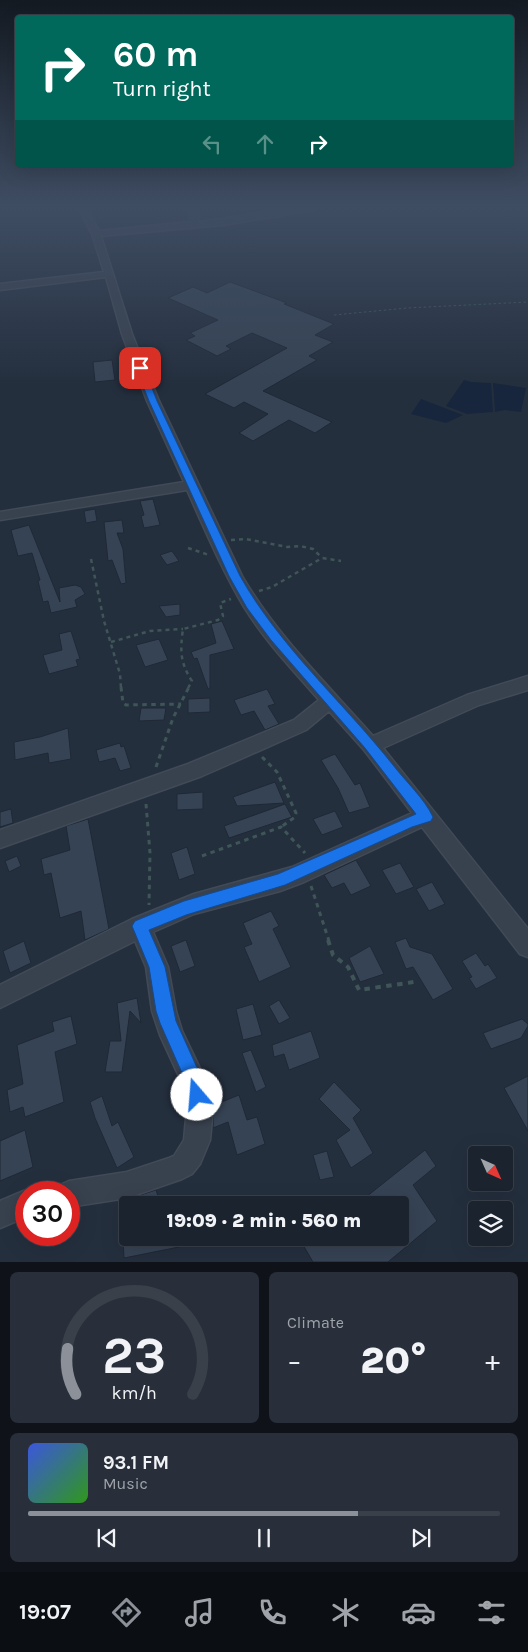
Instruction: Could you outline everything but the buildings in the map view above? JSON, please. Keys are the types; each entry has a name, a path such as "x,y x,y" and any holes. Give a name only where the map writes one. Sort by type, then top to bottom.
{"street":[{"path":"107,266 130,342 153,401 245,596 275,638 370,745 528,946"},
{"path":"0,287 110,274"},
{"path":"0,516 193,485"},
{"path":"370,745 473,700 528,683"},
{"path":"0,839 195,770 300,725 322,706 332,702"},
{"path":"0,997 143,925 184,908 280,881 408,822 426,817"},
{"path":"80,1192 127,1186 173,1170 184,1164 191,1155 197,1140 200,1108 194,1081 172,1035 164,1011 157,967 143,925"},
{"path":"0,1215 15,1208"}],"path":[{"path":"334,315 407,308 528,302"},
{"path":"219,542 246,539 287,547 300,546 313,549 322,558 341,561"},
{"path":"111,642 150,631 183,629 218,620 223,616 220,603 272,587 322,558"},
{"path":"90,559 120,674 123,703 126,705 181,704"},
{"path":"143,925 150,895 150,853 145,808 150,786 173,718 192,681 183,668 180,655 183,629"},
{"path":"202,856 281,827 295,817 296,812 277,772 252,745"},
{"path":"281,827 311,868 333,955 348,967 359,990 414,982"}],"water":[{"path":"464,380 491,383 493,412 467,414 446,406"},
{"path":"493,383 526,388 521,412 505,410 495,412"},
{"path":"421,399 463,415 446,423 411,414"}],"route":[{"path":"140,368 153,401 234,576 251,605 275,638 370,745 426,817 408,822 280,881 184,908 140,926 157,967 164,1011 172,1035 194,1081 197,1095"}]}
